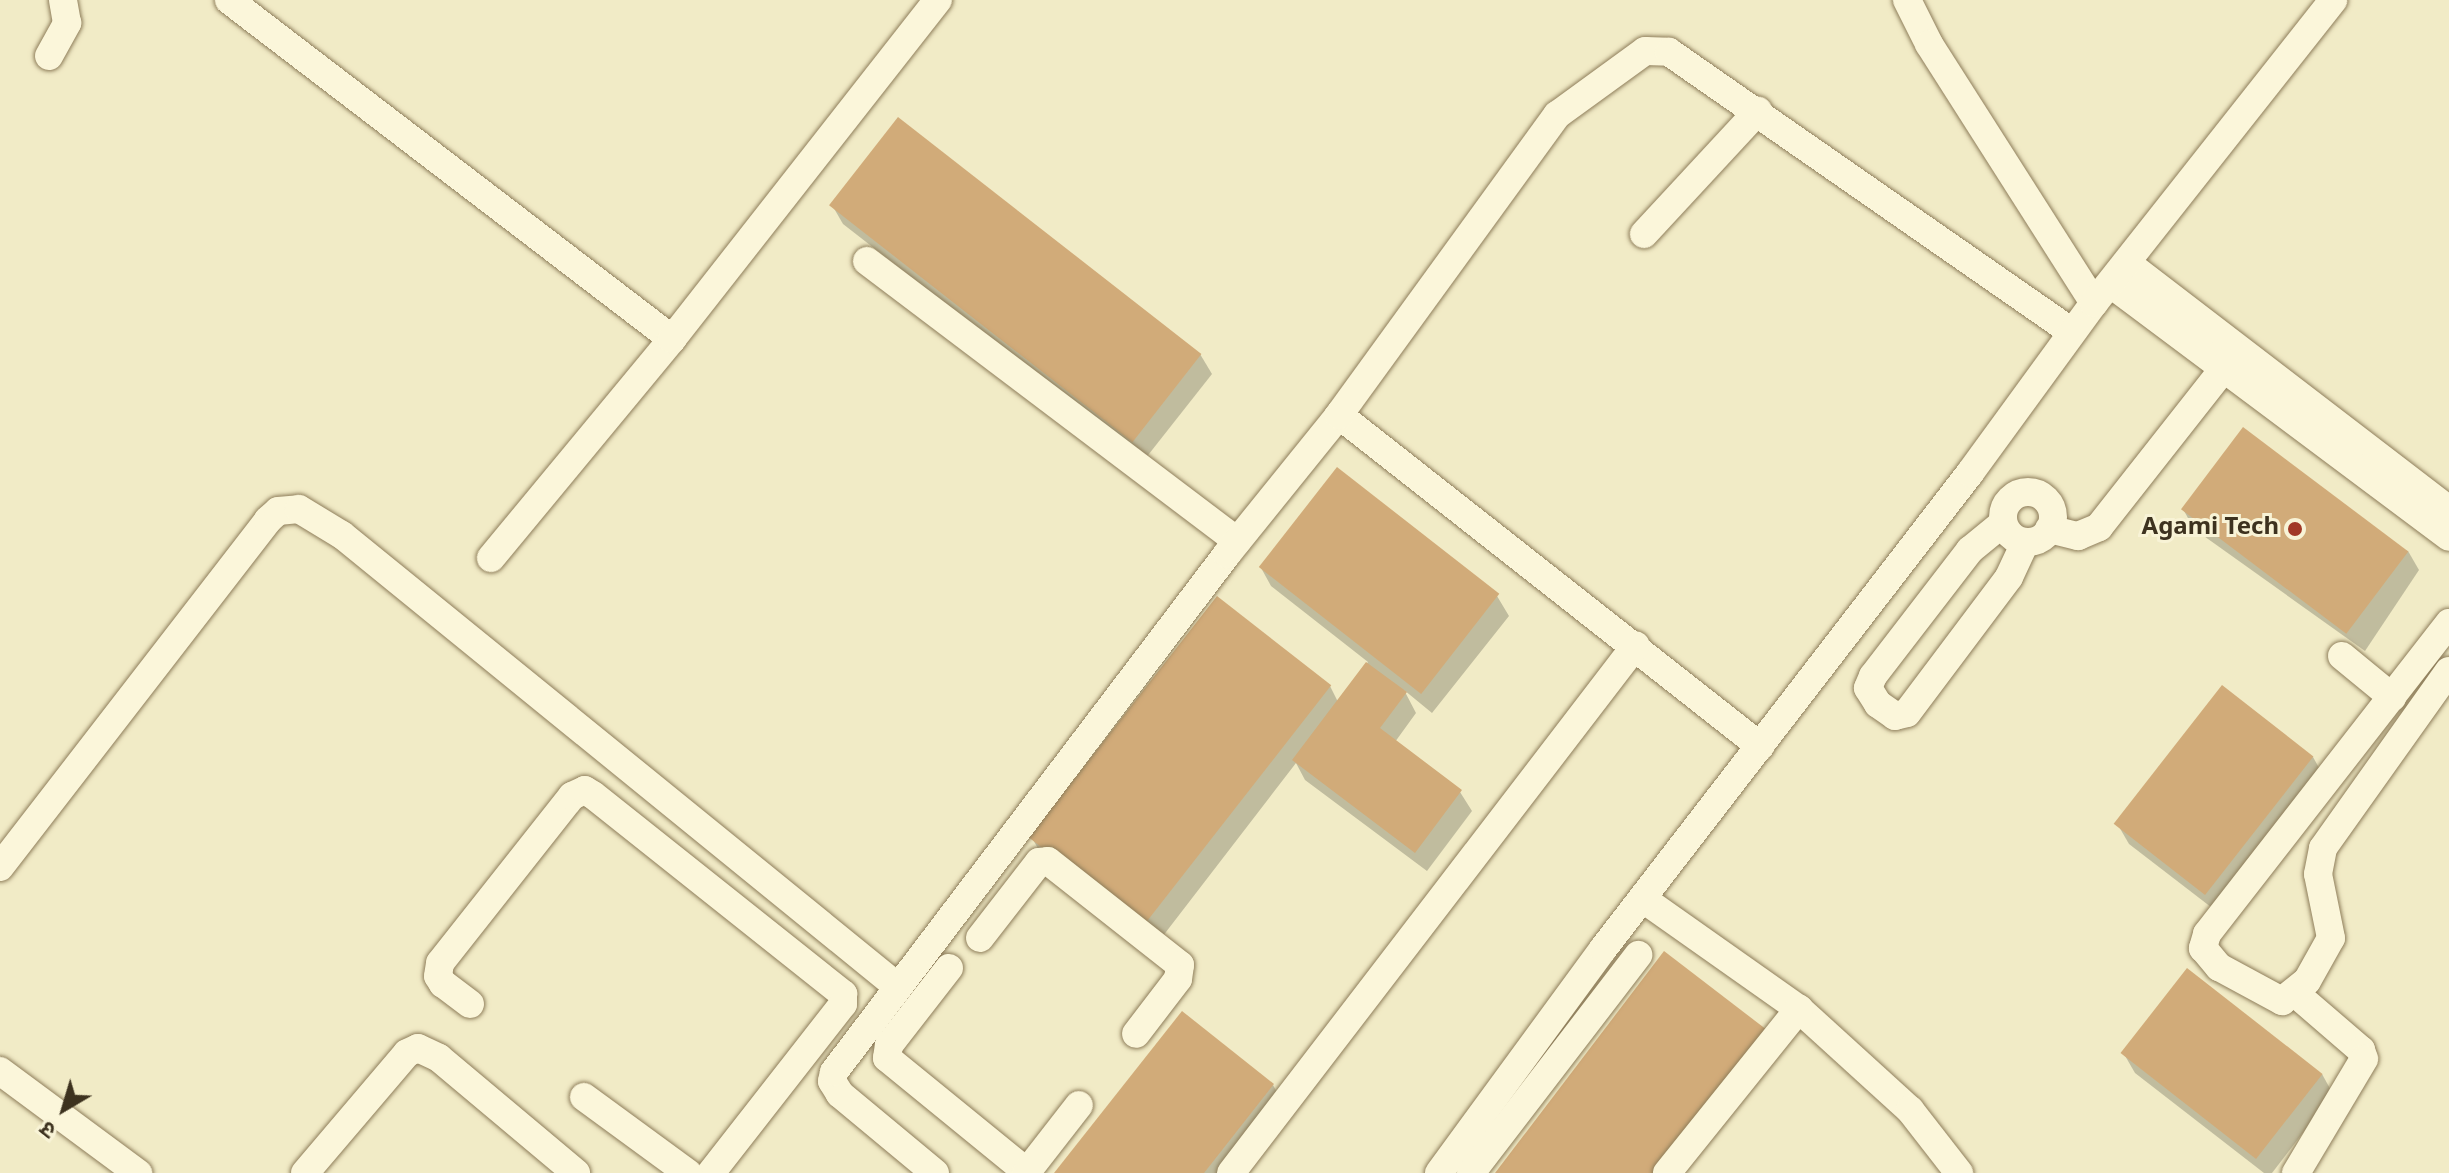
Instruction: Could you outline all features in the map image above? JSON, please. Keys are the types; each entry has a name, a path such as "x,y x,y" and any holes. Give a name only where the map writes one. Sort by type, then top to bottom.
{"street":[{"path":"49,56 65,30 63,0"},
{"path":"229,0 672,339"},
{"path":"491,558 672,339 938,0"},
{"path":"1907,0 1969,109 2111,284 2231,360 2341,446 2449,537"},
{"path":"1439,1173 1643,899 1970,473 2072,332 2333,0"},
{"path":"935,1173 840,1094 832,1081 898,987 1237,541 1339,415 1557,115 1645,51 1662,49 1758,111 2072,332"},
{"path":"1644,234 1758,111"},
{"path":"867,261 1237,541"},
{"path":"1970,473 2005,513 2015,539 2078,536 2099,527 2231,360"},
{"path":"1339,415 1636,645 1760,746"},
{"path":"2341,446 2449,510"},
{"path":"2024,492 2044,498 2052,511 2009,577 1907,713 1895,716 1868,692 1873,676 1970,550 2005,513 2024,492"},
{"path":"0,867 268,520 286,509 315,516 342,535 898,987"},
{"path":"2449,623 2203,944 2219,967 2245,984 2282,1001 2296,994 2331,938 2319,860 2361,790 2449,671"},
{"path":"1231,1173 1636,645"},
{"path":"2342,656 2392,697"},
{"path":"628,822 655,789"},
{"path":"470,1004 443,984 438,976 440,963 572,796 585,790 838,989 843,1004 711,1173"},
{"path":"673,858 697,824"},
{"path":"2283,840 2300,858 2319,860"},
{"path":"1001,852 1029,875"},
{"path":"980,938 1039,862 1048,861 1180,965 1178,979 1136,1034"},
{"path":"751,920 775,887"},
{"path":"1643,899 1799,1009 1910,1110 1959,1173"},
{"path":"797,956 821,924"},
{"path":"1471,1173 1638,955"},
{"path":"949,968 889,1045 887,1058 1027,1172 1079,1105"},
{"path":"2296,994 2364,1055 2364,1064 2296,1173"},
{"path":"1667,1173 1799,1009"},
{"path":"305,1173 407,1053 418,1048 439,1058 576,1173"},
{"path":"0,1071 138,1173"},
{"path":"584,1097 688,1173"}],"building":[{"path":"898,117 1201,354 1132,442 829,205"},
{"name":"Agami Tech","path":"2243,427 2408,552 2346,634 2181,509"},
{"path":"1337,467 1499,594 1421,694 1259,567"},
{"path":"1217,596 1331,685 1143,926 1029,837"},
{"path":"1366,662 1407,692 1380,728 1462,790 1415,853 1292,760"},
{"path":"2222,685 2313,756 2205,895 2114,824"},
{"path":"1664,951 1767,1030 1658,1173 1495,1173"},
{"path":"2187,968 2323,1074 2256,1159 2121,1053"},
{"path":"1182,1011 1274,1084 1204,1173 1054,1173"}],"place":[{"name":"Agami Tech","path":"2295,529"}]}
